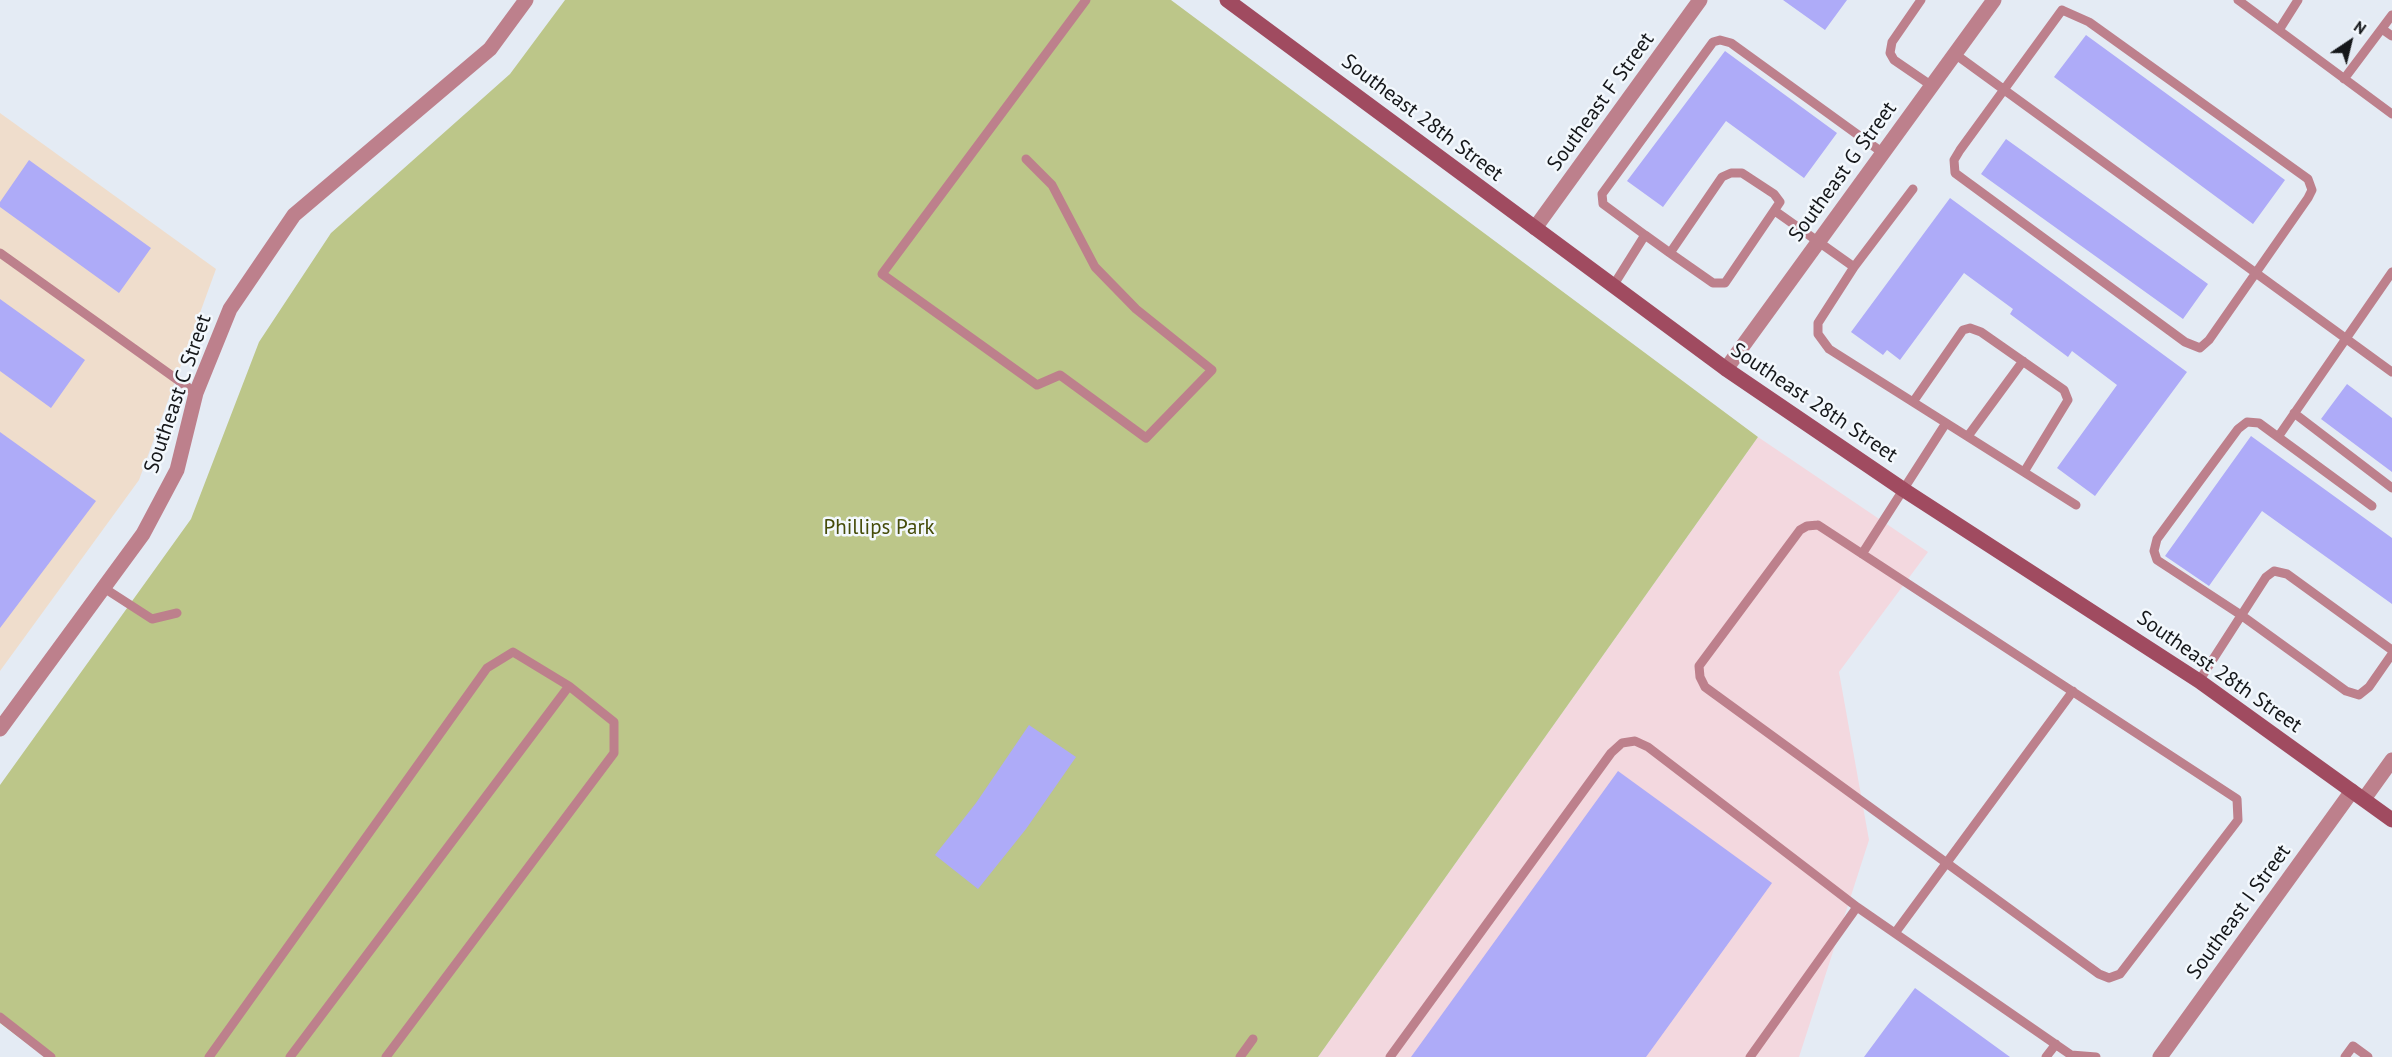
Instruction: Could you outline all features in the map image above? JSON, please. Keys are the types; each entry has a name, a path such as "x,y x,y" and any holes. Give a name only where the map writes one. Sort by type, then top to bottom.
{"main road":[{"name":"Southeast 28th Street","path":"1227,0 1726,369 1904,490 2199,681 2392,820"}],"street":[{"name":"Southeast C Street","path":"0,729 143,534 177,470 196,393 230,309 294,215 490,49 526,0"},
{"name":"Southeast F Street","path":"1535,228 1700,0"},
{"name":"Southeast G Street","path":"1726,369 1994,0"},
{"name":"Southeast I Street","path":"2160,1057 2358,795 2392,760"}],"lane":[{"path":"1026,159 1052,185 1095,267 1136,309 1212,370 1146,438 1060,375 1037,385 882,274 1086,0"},
{"path":"1921,0 1892,42 1890,53 1894,60 1932,86"},
{"path":"2238,0 2392,114"},
{"path":"2279,30 2298,0"},
{"path":"2062,10 2090,22 2308,179 2312,190 2308,198 2210,340 2200,348 2185,342 1955,173 1954,160 1960,150 2005,90 2062,10"},
{"path":"2344,79 2392,15"},
{"path":"2382,29 2392,36"},
{"path":"1670,253 1722,177 1731,172 1742,173 1774,194 1780,202 1725,283 1713,283 1670,253 1603,204 1602,194 1713,42 1720,40 1731,43 1883,153"},
{"path":"1955,54 2392,372"},
{"path":"1913,189 1854,267 1818,323 1818,334 1829,349 2076,505"},
{"path":"1775,211 1854,267"},
{"path":"1613,286 1645,235"},
{"path":"0,253 196,393"},
{"path":"2278,437 2392,272"},
{"path":"1913,402 1963,330 1970,328 1981,332 2064,390 2068,400 2024,472"},
{"path":"1968,436 2023,361"},
{"path":"2294,413 2392,488"},
{"path":"1862,554 1946,423"},
{"path":"2199,681 2241,615 2266,577 2274,571 2287,574 2392,652 2359,695 2346,691 2241,615 2157,560 2154,550 2157,539 2238,429 2247,423 2259,423 2372,506"},
{"path":"1818,525 1862,554 2237,799 2238,820 2131,963 2120,974 2109,978 2098,974 1706,687 1700,677 1699,666 1800,530 1807,526 1818,525"},
{"path":"104,588 153,619 177,613"},
{"path":"209,1057 488,668 513,652 569,686 614,722 614,753 386,1057"},
{"path":"290,1057 569,686"},
{"path":"1895,933 2073,691"},
{"path":"1390,1057 1611,753 1622,743 1635,741 1648,747 1857,907 2071,1055 2096,1057"},
{"path":"1750,1057 1857,907"},
{"path":"0,1017 51,1057"},
{"path":"1240,1057 1253,1039"},
{"path":"2046,1057 2055,1044"},
{"path":"2345,1057 2353,1046 2368,1057"}],"shaded area":[{"path":"0,113 216,269 139,480 0,671"},
{"path":"1758,437 1928,552 1839,672 1869,840 1799,1057 1318,1057"}],"green space":[{"name":"Phillips Park","path":"565,0 1171,0 1758,437 1318,1057 45,1057 0,1023 0,785 191,519 259,342 331,233 510,74"}],"building":[{"path":"1783,0 1847,0 1825,30"},
{"path":"2086,35 2285,180 2253,224 2054,77"},
{"path":"1725,51 1837,133 1804,178 1726,121 1663,207 1627,181"},
{"path":"2006,139 2208,284 2183,319 1981,174"},
{"path":"29,160 151,248 119,293 0,207 0,202"},
{"path":"1950,198 2187,372 2095,496 2057,468 2117,385 2072,351 2068,357 2010,314 2013,309 1964,273 1900,360 1887,350 1883,355 1851,332"},
{"path":"0,299 85,360 51,408 0,371"},
{"path":"2347,384 2392,418 2392,472 2321,419"},
{"path":"0,432 96,501 0,628"},
{"path":"2251,436 2392,538 2392,604 2262,511 2209,586 2165,556"},
{"path":"1029,725 1076,757 1026,829 978,889 935,855 976,803"},
{"path":"1618,771 1772,883 1646,1057 1411,1057"},
{"path":"1915,988 2010,1057 1864,1057"}]}
